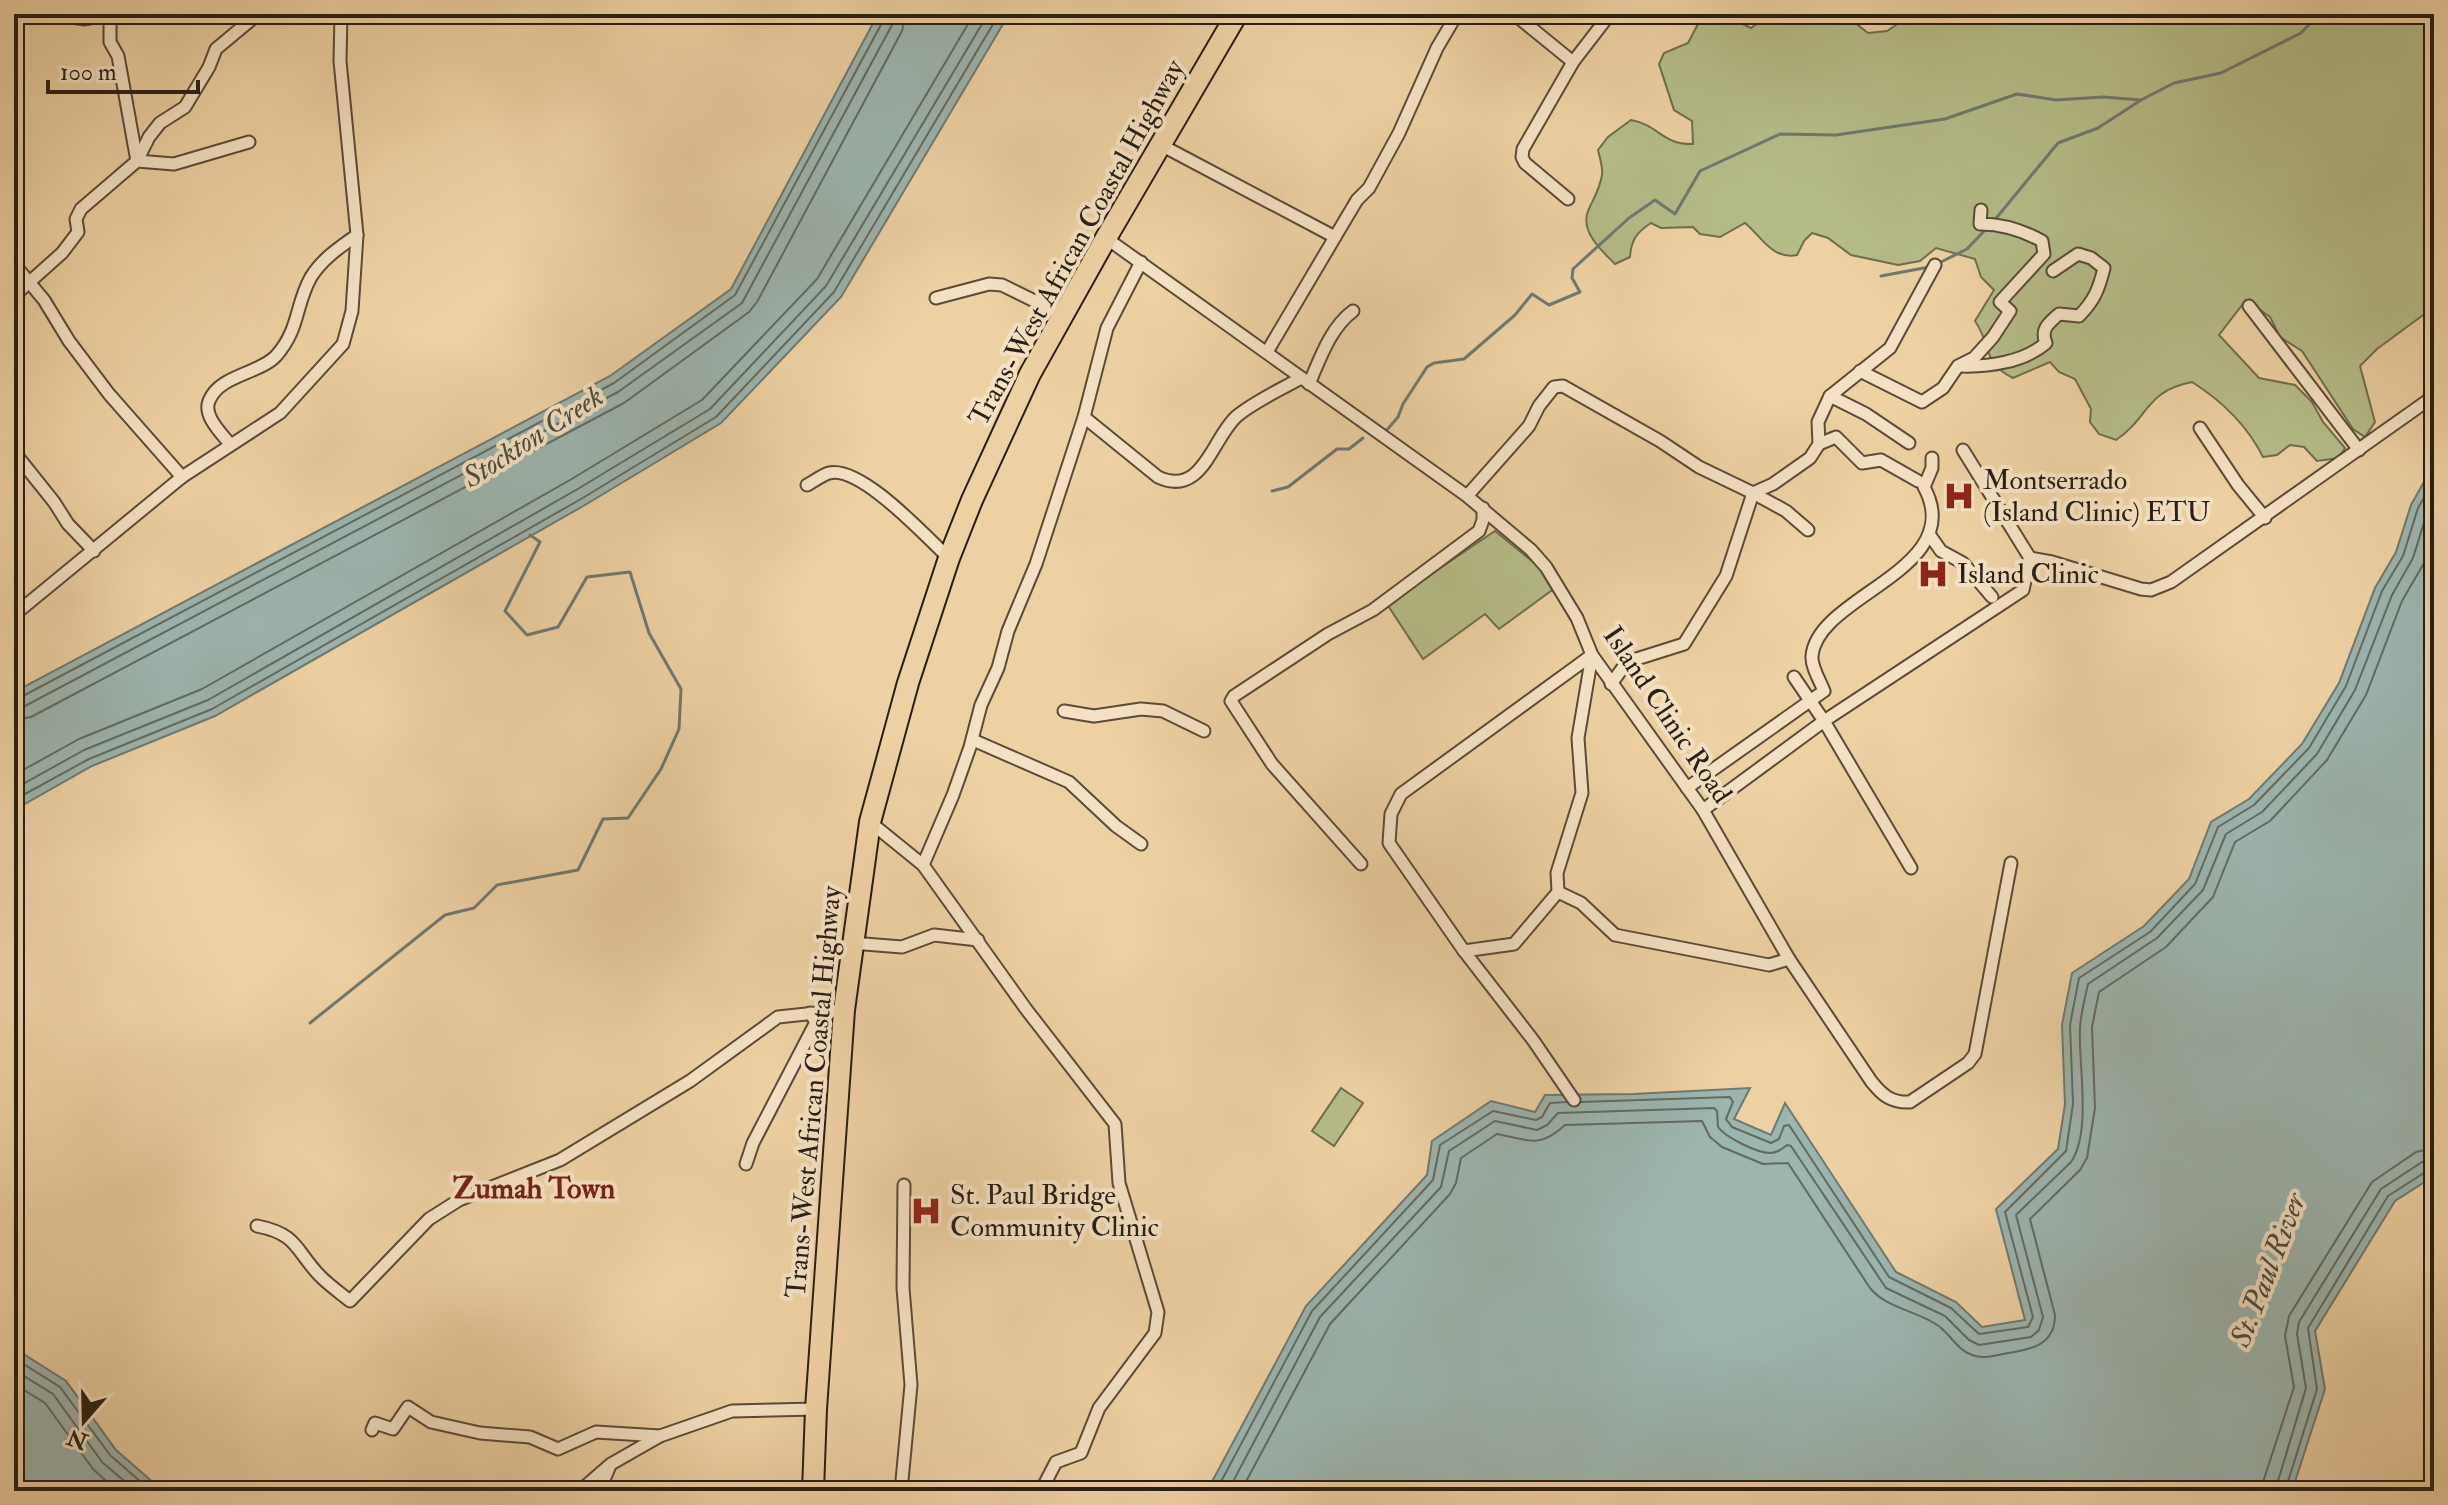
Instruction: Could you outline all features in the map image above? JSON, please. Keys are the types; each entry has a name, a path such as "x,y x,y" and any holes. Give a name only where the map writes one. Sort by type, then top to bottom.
{"highway":[{"name":"Trans-West African Coastal Highway","path":"813,1491 844,1010 870,822 908,683 949,558 1001,433 1030,374 1237,14"}],"street":[{"path":"58,15 85,19 111,14 110,42 118,56 137,161"},
{"path":"14,296 62,253 78,232 76,219 81,209 137,161 160,123 185,107 216,49 258,14"},
{"path":"14,615 182,477 280,413 343,344 352,311 357,235 340,61 341,14"},
{"path":"1267,352 1357,200 1377,175 1437,48 1457,14"},
{"path":"1514,14 1573,62"},
{"path":"1568,199 1522,157 1523,149 1573,62 1610,14"},
{"path":"137,161 174,164 249,142"},
{"path":"1161,145 1335,237"},
{"path":"1860,371 1922,402 1943,388 1958,366 1974,358 1993,337 2010,311 2000,302 2044,254 2042,241 2024,231 1998,224 1980,224 1981,210"},
{"path":"230,444 212,419 208,405 210,398 234,379 272,360 293,333 311,276 331,254 357,235"},
{"name":"Island Clinic Road","path":"1106,238 1467,496 1531,550 1546,567 1577,618 1592,655 1703,810 1789,959 1882,1095 1899,1102 1910,1102 1968,1063 1975,1054 2011,863"},
{"path":"1958,366 1982,367 2035,353 2046,343 2046,326 2059,314 2079,316 2089,306 2098,293 2104,268 2091,258 2078,254 2053,271"},
{"path":"923,865 973,740 981,705 1036,564 1084,417 1107,328 1141,262"},
{"path":"14,264 109,394 182,477"},
{"path":"1819,444 1818,422 1830,396 1890,348 1935,265"},
{"path":"936,298 989,284 1002,285 1063,315"},
{"path":"2249,306 2359,450"},
{"path":"1084,417 1158,477 1172,483 1186,480 1202,466 1236,417 1305,381 1343,319 1353,311"},
{"path":"1467,496 1529,426 1554,387 1563,386 1699,467 1786,511 1808,530"},
{"path":"1830,396 1866,414 1909,443"},
{"path":"2030,558 2151,590 2179,578 2434,396"},
{"path":"2200,428 2238,485 2265,518"},
{"path":"1611,684 1627,662 1684,644 1726,576 1753,493 1773,484 1810,458 1819,444 1836,437 1862,463 1881,460 1918,481"},
{"path":"1703,810 1824,721 2023,590 2030,558 1963,450"},
{"path":"14,452 68,524 94,551"},
{"path":"1687,788 1824,691 1811,659 1824,631 1848,607 1895,575 1917,553 1929,534 1932,502 1924,487 1932,468 1932,458"},
{"path":"807,485 830,472 849,475 872,486 949,558"},
{"path":"1361,864 1272,764 1231,701 1285,661 1373,610 1479,531 1483,508"},
{"path":"1929,534 1941,551 1963,563 1992,597"},
{"path":"1464,951 1514,944 1558,892 1557,873 1582,793 1578,738 1592,655"},
{"path":"1574,1100 1389,843 1391,814 1401,794 1592,655"},
{"path":"1794,677 1824,721 1911,868"},
{"path":"1064,711 1094,716 1141,709 1163,711 1204,731"},
{"path":"973,740 1069,782 1116,826 1141,844"},
{"path":"870,822 923,865 1026,1009 1115,1124 1119,1183 1158,1312 1155,1333 1099,1408 1081,1453 1056,1462 1041,1491"},
{"path":"1558,892 1581,903 1615,935 1769,965 1789,959"},
{"path":"852,943 902,947 934,935 978,940"},
{"path":"257,1226 293,1239 320,1276 350,1301 429,1219 459,1200 560,1160 690,1081 778,1017 844,1010"},
{"path":"746,1164 753,1143 816,1022 810,1013"},
{"path":"901,1491 911,1385 903,1288 904,1185"},
{"path":"372,1430 375,1423 393,1429 408,1407 431,1422 480,1433 530,1437 558,1449 596,1432 660,1436"},
{"path":"580,1491 611,1464 660,1436 732,1411 816,1409"},
{"path":"599,1491 611,1464"}],"green space":[{"path":"1712,14 1751,28 1770,14 1844,14 1868,33 1887,31 1896,25 1897,14 2434,14 2434,307 2377,349 2360,366 2375,422 2365,437 2353,429 2302,351 2280,337 2270,317 2246,300 2219,335 2259,378 2295,385 2312,402 2323,422 2345,448 2339,458 2317,461 2304,447 2290,445 2277,455 2263,457 2233,415 2192,382 2165,392 2116,440 2099,434 2090,422 2091,409 2075,379 2059,372 2050,362 2013,378 1996,366 1975,321 1994,290 1981,277 1975,259 1936,248 1920,261 1898,265 1851,255 1828,238 1812,233 1797,255 1788,256 1768,246 1745,223 1720,237 1700,234 1693,227 1661,228 1651,223 1636,237 1630,257 1615,264 1594,240 1587,226 1588,211 1602,175 1598,150 1608,137 1631,120 1674,141 1693,144 1692,121 1674,110 1659,64 1664,53 1688,43 1698,24"},
{"path":"1495,531 1543,570 1555,588 1499,629 1485,614 1423,659 1387,604"},
{"path":"1341,1088 1363,1103 1334,1146 1312,1131"}],"water":[{"name":"Stockton Creek","path":"878,14 1009,14 841,297 721,423 585,505 215,716 92,766 14,810 14,692 610,376 731,289"},
{"name":"St. Paul River","path":"2434,464 2434,1176 2395,1201 2315,1331 2325,1389 2292,1491 1207,1491 1306,1306 1427,1175 1432,1141 1491,1101 1535,1112 1545,1095 1750,1088 1734,1119 1771,1135 1785,1103 1896,1272 1956,1302 1982,1327 2025,1320 1996,1209 2058,1149 2065,1104 2062,1025 2072,973 2144,926 2189,879 2211,822 2249,799 2302,744 2339,683 2375,588 2396,552 2411,505"},
{"path":"14,1348 66,1381 116,1450 163,1491 14,1491"}],"waterway":[{"path":"1386,431 1398,417 1427,367 1434,363 1464,359 1515,315 1532,294 1549,305 1580,292 1572,278 1573,269 1629,218 1655,200 1675,214 1700,171 1780,134 1836,135 1945,119 2017,94 2056,100 2103,97 2141,100 2174,83 2221,73 2301,33 2319,14"},
{"path":"1993,222 2058,143 2098,128 2141,100"},
{"path":"1939,263 1967,249 1987,228"},
{"path":"1881,276 1929,267"},
{"path":"1272,491 1288,487 1337,449 1349,449 1363,438"},
{"path":"310,1023 445,915 474,908 497,885 578,870 603,819 628,818 661,769 679,729 681,689 649,633 630,572 587,577 558,627 527,635 505,611 540,542 530,535"}],"place":[{"name":"Montserrado (Island Clinic) ETU","path":"1959,496"},
{"name":"Island Clinic","path":"1933,574"},
{"name":"St. Paul Bridge Community Clinic","path":"926,1211"}],"district":[{"name":"Zumah Town","path":"534,1188"}]}
